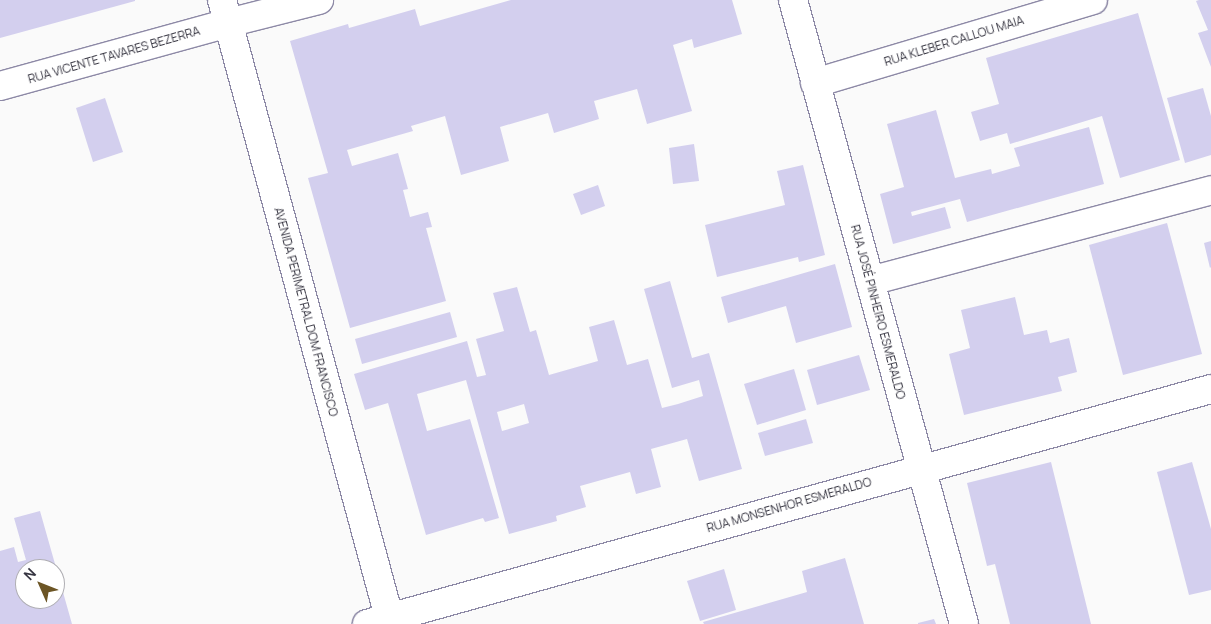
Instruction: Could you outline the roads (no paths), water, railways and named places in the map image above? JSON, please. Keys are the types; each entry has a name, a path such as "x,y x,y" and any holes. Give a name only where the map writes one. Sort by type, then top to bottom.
{"street":[{"name":"RUA VICENTE TAVARES BEZERRA","path":"0,86 225,11 318,0"},
{"name":"RUA JOSÉ PINHEIRO ESMERALDO","path":"792,0 964,624"},
{"name":"RUA KLEBER CALLOU MAIA","path":"815,83 1094,0"},
{"name":"AVENIDA PERIMETRAL DOM FRANCISCO","path":"225,11 382,622"},
{"path":"870,281 1211,190"},
{"name":"RUA MONSENHOR ESMERALDO","path":"382,622 921,468 1211,389"}]}
